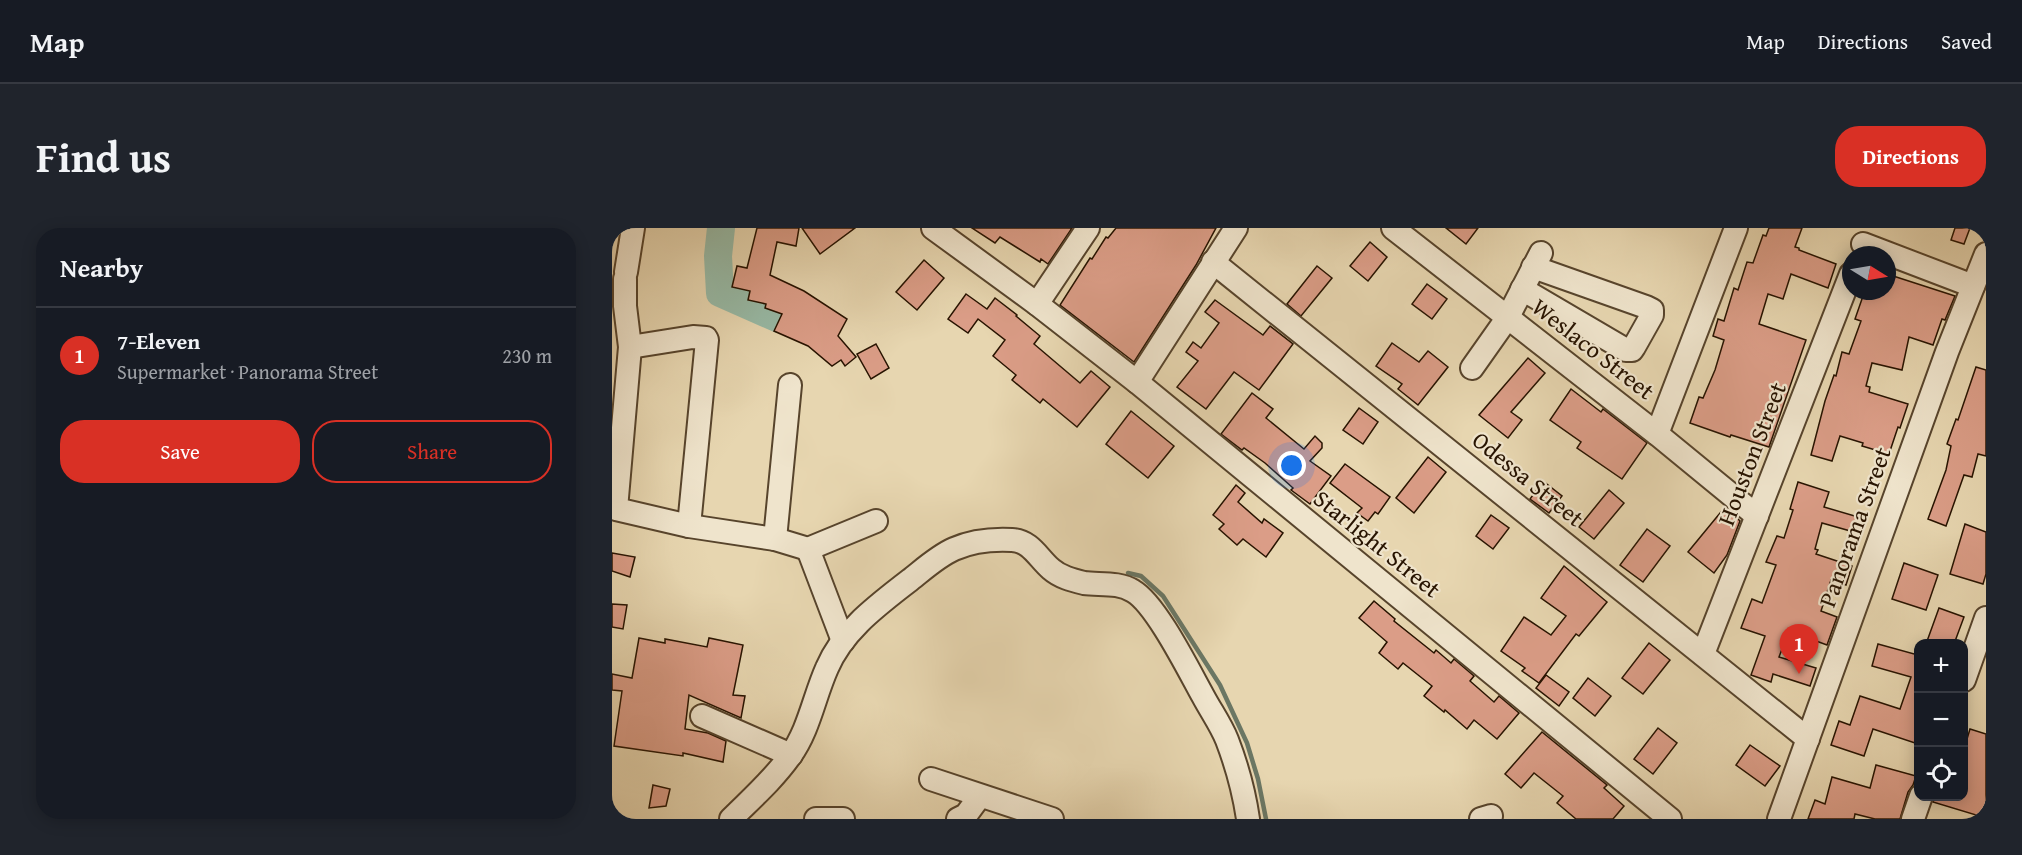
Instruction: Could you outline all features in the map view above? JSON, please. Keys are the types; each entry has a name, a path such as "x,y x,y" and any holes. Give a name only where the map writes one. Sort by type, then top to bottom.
{"street":[{"path":"633,228 626,275 625,306 630,348 615,507 620,511 689,526 775,539 808,549 876,521"},
{"path":"1037,303 1088,228"},
{"path":"1137,382 1236,228"},
{"name":"Weslaco Street","path":"1393,228 1657,434 1757,516"},
{"path":"1657,434 1736,228"},
{"name":"Starlight Street","path":"938,230 1037,303 1137,382 1670,819"},
{"path":"1863,242 1973,286"},
{"name":"Panorama Street","path":"1779,819 1947,352 1986,254"},
{"path":"1472,368 1508,317 1522,289 1537,260 1646,307 1652,310 1652,315 1632,350 1626,350 1522,289"},
{"name":"Odessa Street","path":"1213,262 1808,739"},
{"name":"Houston Street","path":"1703,654 1842,297"},
{"path":"630,348 693,337 707,340 689,526"},
{"path":"775,539 790,385"},
{"path":"731,819 770,781 791,755 814,706 826,668 843,640 866,616 940,556 955,548 981,541 1014,540 1024,543 1058,574 1086,583 1132,590 1147,602 1226,739 1243,790 1248,819"},
{"path":"808,549 843,640"},
{"path":"1968,669 1986,618"},
{"path":"702,716 791,755"},
{"path":"931,779 1052,819"},
{"path":"958,819 966,815 980,796"},
{"path":"1913,819 1919,801"},
{"path":"816,819 843,819"}],"building":[{"path":"757,228 799,228 796,246 777,242 770,275 804,291 847,319 838,336 856,357 845,366 841,360 832,366 808,346 774,331 782,314 765,308 766,304 748,300 750,291 732,287 737,266 747,268"},
{"path":"802,228 855,228 820,254"},
{"path":"972,228 1072,228 1048,264 1041,259 1040,262 1000,237 995,243"},
{"path":"1116,228 1216,228 1196,265 1134,362 1060,305 1090,258 1092,259 1106,237 1108,238"},
{"path":"1446,228 1478,228 1466,244"},
{"path":"1769,228 1802,228 1795,247 1836,264 1828,288 1791,274 1783,299 1768,294 1759,324 1806,340 1769,447 1690,423 1699,397 1703,398 1715,370 1724,340 1713,336 1718,319 1724,321 1734,288 1738,290 1747,262 1753,263 1763,235 1766,236"},
{"path":"1955,228 1970,228 1964,244 1951,240"},
{"path":"1370,242 1387,257 1368,281 1350,266"},
{"path":"924,260 944,278 917,310 896,292"},
{"path":"1317,266 1332,278 1301,316 1287,304"},
{"path":"1896,277 1955,296 1945,320 1942,319 1933,345 1909,337 1902,370 1872,363 1866,386 1870,387 1869,392 1908,404 1889,454 1862,446 1863,443 1840,436 1832,461 1811,455 1825,401 1834,375 1836,376 1842,352 1849,354 1861,321 1855,319 1862,300 1896,300"},
{"path":"1427,284 1447,299 1432,319 1412,304"},
{"path":"966,294 987,309 995,298 1017,315 1040,336 1034,344 1080,383 1091,371 1110,387 1077,427 1043,399 1040,403 1012,380 1016,375 993,356 1005,340 978,319 968,333 948,319"},
{"path":"1215,300 1263,335 1270,326 1293,344 1259,390 1234,372 1206,409 1177,387 1198,361 1186,352 1193,342 1201,348 1219,323 1205,312"},
{"path":"1392,343 1419,362 1428,351 1448,367 1418,405 1398,389 1402,384 1376,366"},
{"path":"876,344 889,368 871,379 857,354"},
{"path":"1528,358 1545,373 1511,412 1522,420 1508,438 1479,415"},
{"path":"1976,367 1986,370 1986,456 1978,454 1972,477 1964,475 1946,526 1928,519 1946,470 1951,446 1947,444 1956,419 1958,420"},
{"path":"1571,389 1601,412 1603,409 1647,443 1622,479 1577,448 1581,442 1550,420"},
{"path":"1252,393 1273,409 1266,418 1304,449 1315,436 1322,443 1322,448 1310,461 1331,476 1310,504 1291,490 1293,488 1265,463 1244,448 1242,450 1221,434"},
{"path":"1359,408 1378,422 1363,444 1343,430"},
{"path":"1131,411 1174,446 1148,478 1106,444"},
{"path":"1428,457 1446,472 1414,513 1396,498"},
{"path":"1345,464 1390,497 1378,514 1375,512 1368,521 1357,513 1362,508 1330,483"},
{"path":"1543,481 1562,496 1549,513 1530,499"},
{"path":"1798,482 1829,492 1824,507 1865,519 1861,534 1822,523 1815,549 1818,550 1816,554 1852,566 1846,585 1831,580 1821,611 1837,617 1827,645 1789,631 1779,657 1816,668 1810,686 1773,674 1771,682 1751,675 1765,636 1741,628 1752,599 1762,603 1776,565 1766,562 1777,536 1784,538 1793,510 1790,509"},
{"path":"1236,485 1245,493 1238,502 1262,523 1264,519 1283,533 1266,557 1243,539 1237,545 1219,529 1224,524 1213,515"},
{"path":"1609,490 1624,503 1594,539 1579,527"},
{"path":"1725,507 1740,521 1727,555 1714,573 1688,552"},
{"path":"1491,515 1509,528 1493,549 1476,536"},
{"path":"1965,524 1986,532 1986,574 1983,584 1950,574"},
{"path":"1647,529 1670,546 1643,582 1620,565"},
{"path":"612,553 635,557 630,577 612,571"},
{"path":"1904,563 1938,575 1926,610 1892,599"},
{"path":"1564,566 1607,602 1579,636 1576,634 1539,683 1522,671 1525,668 1501,651 1524,617 1551,635 1566,616 1541,598"},
{"path":"1374,601 1395,619 1394,621 1434,653 1436,650 1451,663 1454,659 1474,676 1470,681 1494,702 1499,696 1519,713 1497,739 1474,720 1467,729 1424,696 1432,686 1403,663 1398,669 1379,653 1387,642 1359,618"},
{"path":"612,604 627,605 623,629 612,627"},
{"path":"1939,608 1964,617 1956,639 1928,639"},
{"path":"639,638 665,643 665,639 707,647 709,638 743,645 733,695 745,696 741,718 689,695 685,729 708,733 726,741 723,762 683,753 683,756 614,746 622,691 612,690 612,674 632,678"},
{"path":"1649,643 1670,660 1643,694 1622,678"},
{"path":"1878,644 1914,654 1914,743 1873,729 1864,756 1831,745 1839,721 1850,725 1860,696 1900,709 1911,677 1872,666"},
{"path":"1546,675 1569,692 1559,706 1536,688"},
{"path":"1588,678 1611,696 1595,716 1573,698"},
{"path":"1658,728 1677,743 1653,774 1634,759"},
{"path":"1970,729 1986,734 1986,818 1933,802 1968,801 1968,736"},
{"path":"1542,732 1607,785 1604,788 1624,806 1613,819 1576,819 1557,803 1563,796 1534,773 1521,788 1505,774"},
{"path":"1750,745 1780,766 1765,786 1736,765"},
{"path":"1876,765 1914,775 1914,782 1908,792 1900,819 1875,819 1855,814 1854,819 1808,819 1815,800 1825,804 1832,777 1870,788"},
{"path":"653,785 670,789 666,806 649,808"}],"waterway":[{"path":"721,228 718,256 720,293 779,319"},
{"path":"1128,573 1141,576 1163,596 1220,685 1247,743 1258,779 1266,819"}],"place":[{"name":"7-Eleven","path":"1799,674"}]}
